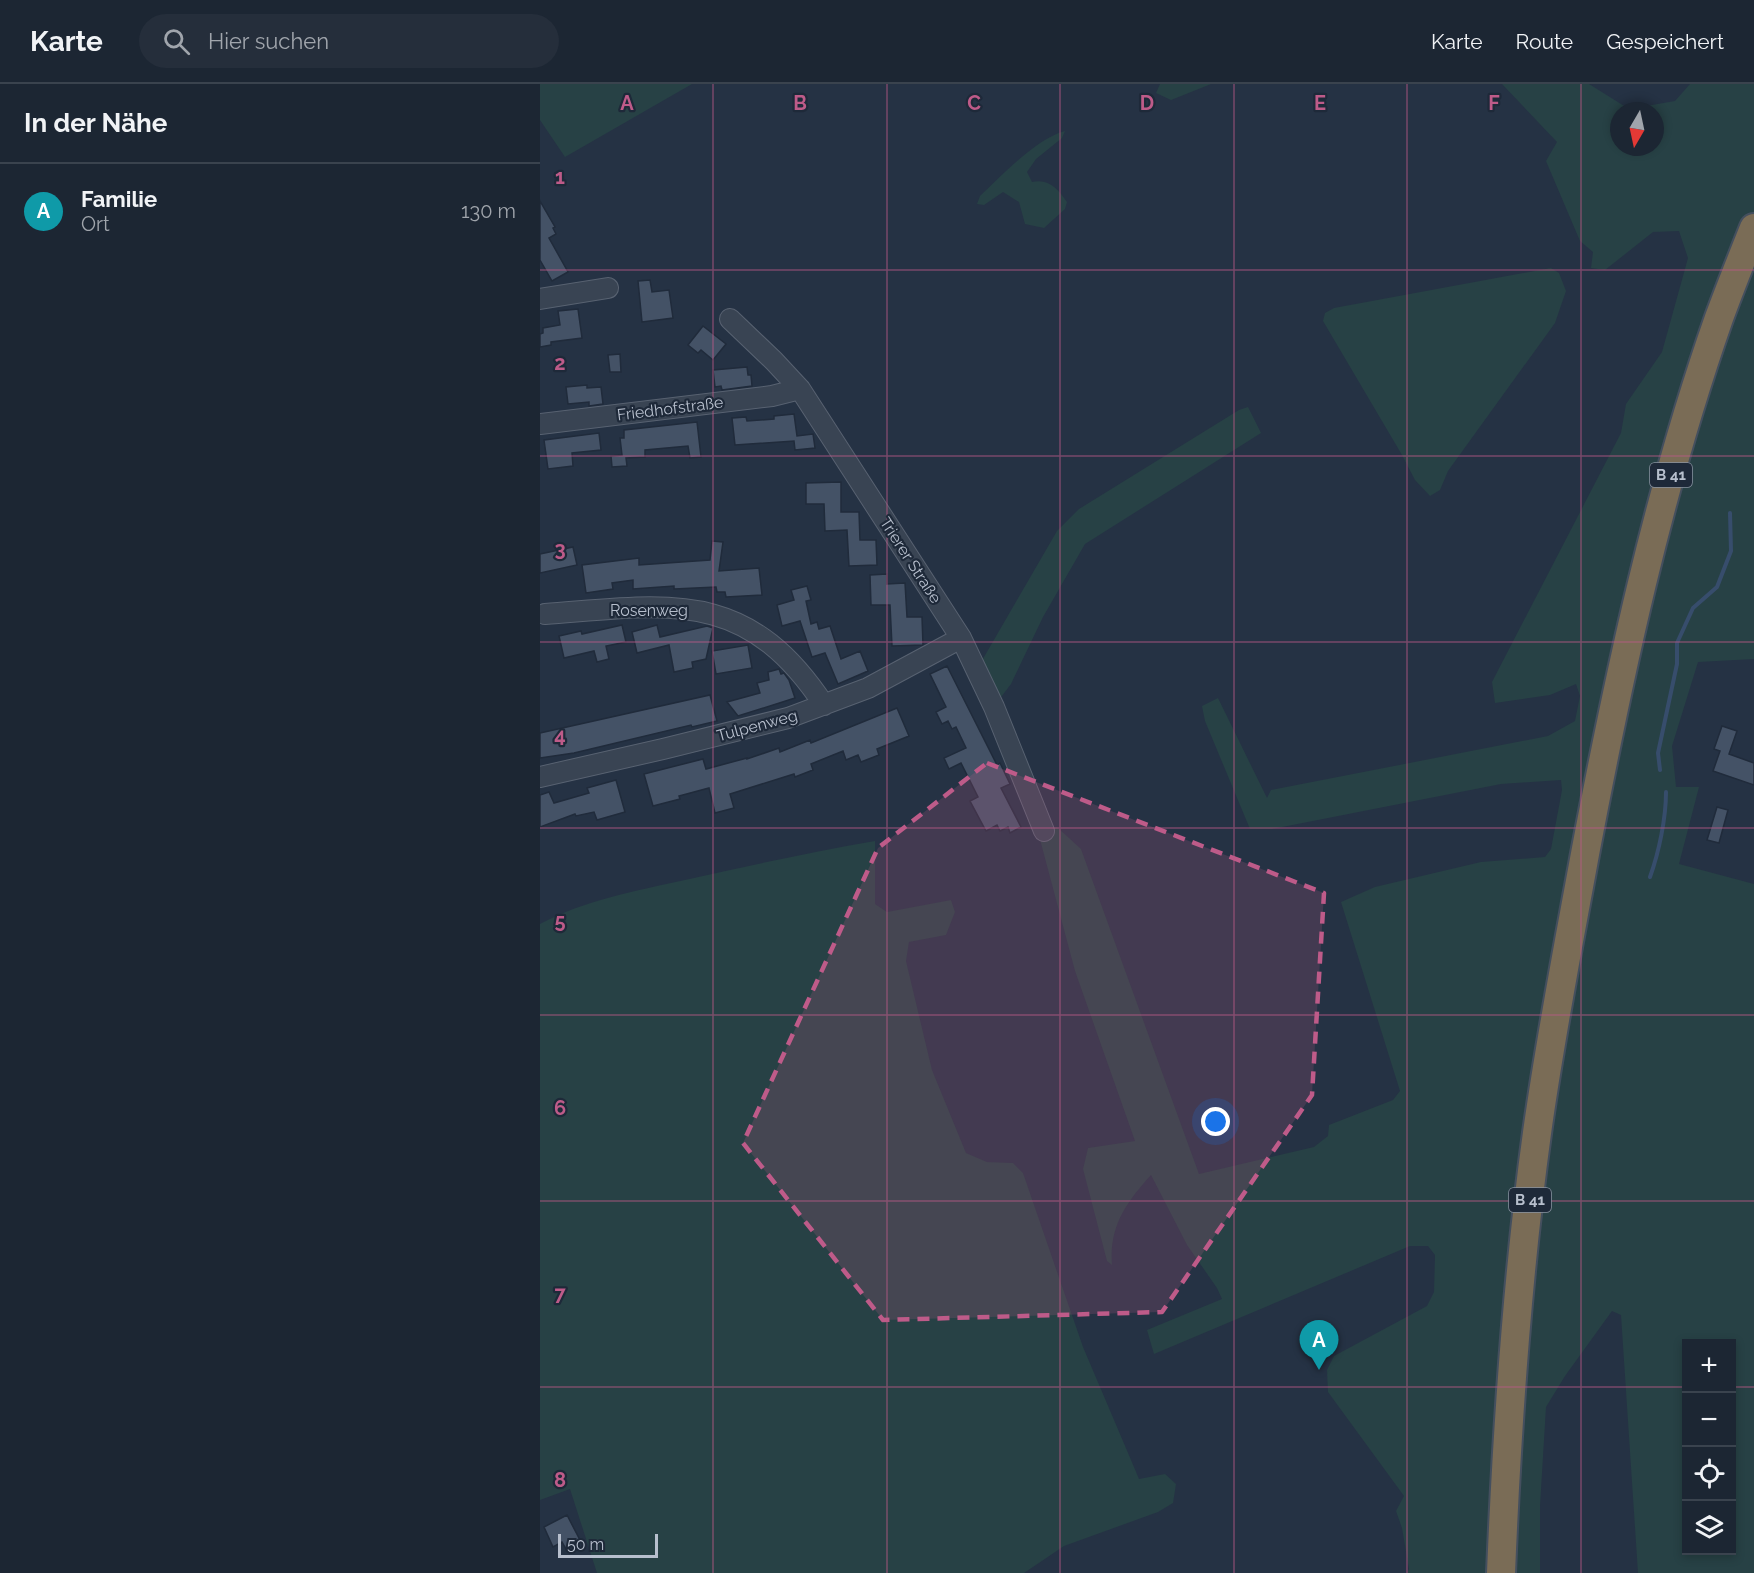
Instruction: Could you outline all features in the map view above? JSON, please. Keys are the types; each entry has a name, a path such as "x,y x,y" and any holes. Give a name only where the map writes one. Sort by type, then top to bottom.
{"highway":[{"name":"B 41","path":"1501,1573 1505,1479 1518,1307 1537,1134 1558,1000 1610,729 1666,490 1719,318 1754,228"}],"street":[{"path":"540,299 608,288"},
{"name":"Trierer Straße","path":"730,319 774,360 800,389 961,638 1002,725 1044,831"},
{"name":"Friedhofstraße","path":"540,424 772,396 800,389"},
{"name":"Rosenweg","path":"545,614 665,607 690,608 716,614 742,625 768,642 792,663 824,705"},
{"name":"Tulpenweg","path":"540,777 788,718 868,688 961,638"}],"highlighted area":[{"path":"987,763 1324,893 1312,1095 1162,1312 883,1320 743,1143 878,848"}],"green space":[{"path":"540,84 692,84 565,157 540,120"},
{"path":"1160,84 1211,84 1171,100 1156,93"},
{"path":"1502,84 1589,84 1618,102 1610,102 1610,156 1664,156 1664,103 1675,101 1690,84 1754,84 1754,659 1698,662 1672,746 1676,787 1699,787 1679,864 1754,884 1754,1573 1638,1573 1621,1315 1612,1311 1565,1376 1546,1407 1540,1506 1540,1573 1407,1573 1409,1569 1402,1528 1396,1511 1404,1496 1328,1392 1327,1370 1334,1356 1427,1306 1434,1292 1435,1255 1428,1246 1410,1246 1154,1354 1147,1330 1222,1299 1187,1245 1151,1175 1134,1195 1121,1216 1113,1238 1112,1265 1107,1261 1083,1169 1088,1148 1135,1141 1075,971 1038,832 1057,827 1081,849 1199,1174 1314,1147 1328,1136 1329,1125 1393,1100 1400,1091 1341,902 1375,887 1481,862 1545,857 1551,849 1562,790 1561,780 1501,784 1272,829 1250,829 1205,721 1202,706 1218,698 1267,798 1271,790 1548,736 1575,721 1580,696 1576,684 1550,695 1495,703 1492,682 1621,433 1626,404 1662,352 1688,258 1679,231 1653,232 1605,270 1591,268 1593,252 1580,241 1546,161 1557,142"},
{"path":"1065,131 1062,138 1036,159 1027,172 1032,182 1048,183 1067,202 1065,209 1044,228 1025,224 1019,202 1003,192 984,205 977,204 980,196 1031,149"},
{"path":"1551,268 1559,273 1566,291 1555,323 1448,471 1440,490 1430,496 1415,480 1323,321 1325,313 1334,308"},
{"path":"1248,407 1261,433 1085,544 1043,617 1011,684 998,701 980,664 1057,531 1079,509 1239,410"},
{"path":"875,841 875,904 887,912 951,900 955,912 946,935 909,942 906,961 932,1070 966,1153 987,1162 1013,1163 1023,1173 1083,1347 1139,1479 1165,1474 1176,1484 1173,1503 1158,1512 1064,1546 1024,1573 597,1573 570,1489 540,1500 540,924 592,902 629,892"}],"building":[{"path":"540,201 555,227 553,228 556,234 549,238 568,272 552,281 540,260"},
{"path":"650,280 652,292 669,290 673,318 642,322 638,281"},
{"path":"578,309 582,338 551,342 551,345 540,347 540,334 543,333 543,328 560,325 558,311"},
{"path":"703,326 726,344 713,360 701,350 698,353 688,345"},
{"path":"620,354 621,372 610,372 608,355"},
{"path":"747,367 748,375 751,375 752,386 722,390 721,386 715,387 713,370"},
{"path":"587,385 587,388 601,387 603,404 589,406 589,402 568,404 566,387"},
{"path":"794,414 797,436 813,434 815,448 795,450 794,441 735,445 732,418 746,417 747,421 774,419 774,416"},
{"path":"697,422 701,457 690,458 688,446 645,450 645,457 626,458 627,466 612,467 611,456 622,455 620,438 624,438 624,430"},
{"path":"599,433 601,450 572,453 573,466 548,469 544,440"},
{"path":"841,482 841,512 859,512 860,540 876,540 877,565 849,566 847,530 825,531 824,504 806,504 806,483"},
{"path":"712,541 723,542 719,571 759,568 762,595 726,597 725,592 717,592 716,587 674,589 674,586 633,589 633,580 612,583 613,589 586,593 582,565 639,558 639,565 710,560"},
{"path":"573,547 577,565 540,573 540,554"},
{"path":"887,574 887,584 905,583 907,617 922,617 923,645 892,646 890,605 871,605 870,575"},
{"path":"807,586 811,600 806,601 811,624 817,622 819,629 830,626 841,659 860,651 868,671 838,684 825,653 812,657 800,621 782,626 777,605 794,600 791,590"},
{"path":"622,625 626,642 606,646 609,659 597,662 594,651 564,658 559,636 581,631 582,634"},
{"path":"657,625 660,637 707,626 713,628 706,659 692,662 693,668 674,672 669,645 637,653 632,632"},
{"path":"748,645 752,668 716,674 712,651"},
{"path":"947,666 997,765 1000,763 1010,784 1001,788 1021,827 1010,833 1008,827 1000,831 997,825 986,831 970,801 978,797 961,763 949,769 944,758 966,748 956,727 952,729 948,721 942,724 936,712 946,707 930,674"},
{"path":"779,669 781,674 784,673 789,680 795,698 738,716 727,702 760,693 757,683 769,680 768,672"},
{"path":"710,695 717,721 574,753 540,758 540,733"},
{"path":"897,708 909,736 877,749 879,755 861,762 858,755 846,760 843,751 811,764 813,770 795,777 794,774 730,794 734,808 715,813 709,788 653,806 644,774 703,759 706,769 779,748 780,752 810,740 811,743"},
{"path":"1722,726 1737,731 1729,754 1754,763 1754,785 1713,771 1720,751 1714,749"},
{"path":"616,780 625,812 597,820 594,812 576,816 575,814 540,827 540,795 549,792 554,803 589,793 587,788"},
{"path":"1717,807 1728,810 1719,843 1707,840"},
{"path":"567,1515 581,1542 566,1549 562,1542 553,1547 544,1527"}],"waterway":[{"path":"1660,770 1658,753 1677,664 1677,643 1693,608 1717,587 1731,551 1730,513"},
{"path":"1650,877 1661,835 1666,792"}],"place":[{"name":"Familie","path":"1319,1370"}]}
